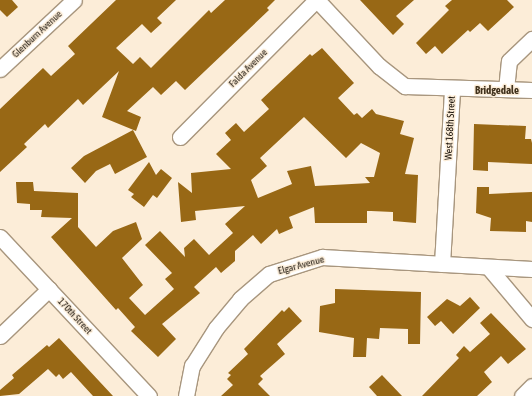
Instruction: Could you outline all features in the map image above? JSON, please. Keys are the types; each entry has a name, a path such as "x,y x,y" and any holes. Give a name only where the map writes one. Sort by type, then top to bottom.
{"street":[{"name":"Glenburn Avenue","path":"0,69 74,0"},
{"name":"West 168th Street","path":"317,0 379,66 405,86 452,89 442,264"},
{"name":"Falda Avenue","path":"180,137 317,0"},
{"path":"506,90 510,61 532,39"},
{"path":"452,89 532,90"},
{"name":"170th Street","path":"0,237 149,396"},
{"name":"Elgar Avenue","path":"186,396 192,366 216,328 240,299 269,274 322,257 488,268 532,269"},
{"path":"488,268 532,319"},
{"path":"0,336 49,289"},
{"path":"522,396 532,386"}],"building":[{"path":"0,0 12,0 18,7 7,17 0,10"},
{"path":"116,0 176,0 157,18 162,23 151,33 142,24 116,48 133,64 140,57 151,68 209,10 211,13 225,0 275,0 267,8 269,10 185,90 176,81 161,95 153,87 127,111 141,117 136,131 102,117 119,71 83,105 78,99 48,128 45,124 24,144 27,147 0,172 0,109 43,68 51,76 75,54 68,46"},
{"path":"360,0 414,0 396,16 404,24 393,35"},
{"path":"452,0 507,0 514,7 488,31 480,23 470,32 468,30 442,54 435,46 426,54 416,43 449,10 445,6"},
{"path":"322,48 354,83 338,98 354,115 357,113 362,118 372,109 376,114 404,121 400,134 414,138 405,174 418,175 416,223 393,221 393,212 367,211 367,223 315,223 314,207 289,217 293,228 279,234 277,229 261,244 253,235 235,251 235,261 221,273 216,267 194,287 200,293 162,324 176,339 158,357 131,331 135,327 118,308 116,310 51,237 72,218 41,217 42,210 30,210 30,204 17,203 16,182 33,182 34,191 78,193 78,227 96,247 113,231 136,222 142,239 122,258 143,285 129,298 145,315 174,289 165,279 172,273 145,245 160,231 185,257 184,248 194,239 209,255 233,233 225,224 245,206 195,211 196,220 181,222 178,182 192,193 191,173 231,169 216,154 231,140 225,133 236,123 244,132 269,109 261,100 310,54 312,56","holes":["304,117 346,158 361,143 380,153 374,177 365,177 370,183 315,186 311,166 287,171 292,184 258,198 251,180 267,166 260,158"]},
{"path":"474,124 526,126 525,139 531,139 532,143 532,164 488,162 488,171 473,170"},
{"path":"133,130 147,157 115,174 110,164 96,171 85,183 71,168 84,156"},
{"path":"149,162 156,175 161,169 172,178 157,198 153,195 144,207 131,197 134,194 128,190"},
{"path":"477,187 489,187 489,194 532,192 532,222 526,221 526,232 490,231 491,218 476,213"},
{"path":"335,289 421,292 420,344 408,344 408,329 380,328 379,339 367,338 366,357 353,357 354,338 319,332 320,306 335,303"},
{"path":"470,297 480,308 453,334 441,321 435,326 427,317 447,299 460,306"},
{"path":"289,307 302,321 277,344 285,354 260,376 263,379 258,384 270,396 221,396 233,385 227,379 231,375 228,373 248,354 244,349 282,310 284,312"},
{"path":"491,313 526,349 508,364 501,356 484,372 492,382 477,396 422,396 459,358 456,355 464,346 470,352 490,334 480,323"},
{"path":"59,338 113,396 93,396 71,372 63,379 59,374 56,377 48,369 19,394 0,396 0,390 14,378 12,375 47,345 49,347"},
{"path":"382,375 402,396 377,396 369,387"}],"district":[{"name":"Bridgedale","path":"497,90"}]}
